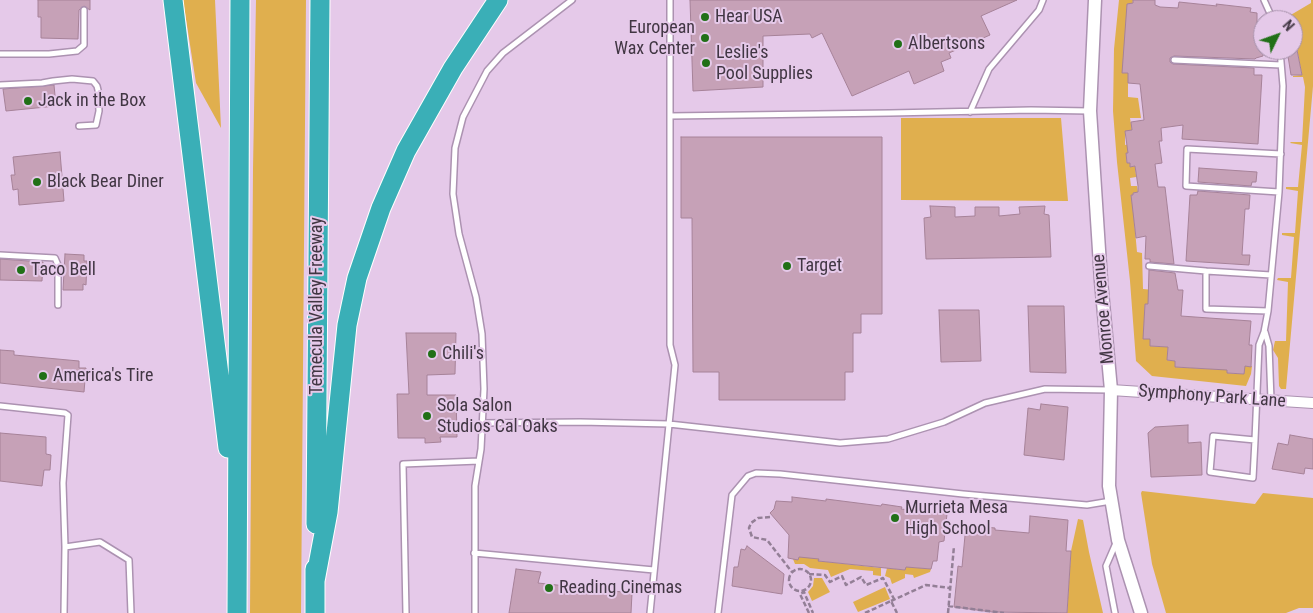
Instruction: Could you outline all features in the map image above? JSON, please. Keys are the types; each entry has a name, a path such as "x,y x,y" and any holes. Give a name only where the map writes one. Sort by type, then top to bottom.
{"highway":[{"path":"173,0 216,341 238,538"},
{"path":"237,613 238,0"},
{"name":"Temecula Valley Freeway","path":"315,613 320,0"},
{"path":"315,581 328,512 347,325 357,278 382,208 406,151 453,68 498,0"}],"street":[{"name":"Monroe Avenue","path":"1095,0 1090,111 1101,281 1111,390 1109,486 1118,540 1141,613"},
{"name":"Symphony Park Lane","path":"1111,390 1313,403"}],"lane":[{"path":"475,613 475,486 483,423 484,389 482,334 476,297 459,234 453,194 455,148 463,116 487,71 503,53 572,0"},
{"path":"650,613 675,365 670,345 670,0"},
{"path":"970,112 989,69 1039,10 1043,0"},
{"path":"0,54 48,54 77,51 84,45 84,10"},
{"path":"1174,60 1281,65"},
{"path":"1255,440 1213,436 1210,472 1253,478 1255,440 1256,400 1259,345 1264,332 1268,311 1279,192 1283,86 1281,60"},
{"path":"0,85 42,84 72,79 93,81 98,90 99,111 96,125 79,126"},
{"path":"670,116 1031,110 1090,111"},
{"path":"1279,192 1186,186 1187,149 1281,154"},
{"path":"0,254 55,258 58,265 58,305"},
{"path":"1149,266 1271,275"},
{"path":"1206,271 1206,309 1268,311"},
{"path":"1264,332 1270,354 1270,401"},
{"path":"1259,354 1270,354"},
{"path":"483,423 580,422 669,424 840,443 888,439 944,422 985,404 1045,389 1111,390"},
{"path":"0,406 65,412 68,415 63,484 65,546 64,613"},
{"path":"406,613 403,464 479,461"},
{"path":"718,613 732,495 748,476 756,473 1087,505 1112,501"},
{"path":"1115,613 1106,566 1118,540"},
{"path":"65,546 100,542 129,560 131,613"},
{"path":"474,553 654,570"}],"path":[{"path":"770,517 758,518 752,523 749,528 752,537 766,540 792,572"},
{"path":"948,613 954,546"},
{"path":"813,613 804,592 791,586 789,579 795,570 802,569 809,574 826,575 830,582 842,576 846,585 861,577 866,585 883,578 897,613"},
{"path":"809,574 811,579 809,585 800,594 809,613"},
{"path":"865,613 926,585 950,588"},
{"path":"948,606 1004,613"},
{"path":"970,613 971,609"}],"shaded area":[{"path":"183,0 215,0 221,128 196,83"},
{"path":"256,0 306,0 301,613 250,613"},
{"path":"1119,0 1133,0 1123,73 1128,73 1128,97 1138,98 1141,118 1130,118 1132,130 1125,132 1125,145 1136,142 1137,152 1126,154 1127,163 1130,163 1130,167 1135,166 1136,177 1130,178 1131,186 1137,186 1138,192 1134,219 1137,252 1142,253 1143,289 1154,290 1148,304 1145,304 1144,339 1150,339 1150,346 1168,347 1167,360 1175,361 1175,367 1214,369 1227,363 1227,373 1244,374 1244,366 1252,366 1246,386 1152,376 1136,361 1113,111 1114,49"},
{"path":"1311,0 1313,0 1313,86 1286,389 1281,389 1279,386 1278,358 1273,350 1275,341 1286,341 1288,282 1277,280 1278,278 1291,278 1294,237 1282,235 1282,233 1295,233 1298,191 1286,189 1286,187 1298,187 1302,145 1290,143 1302,142 1305,87 1303,77 1293,76 1302,75 1299,60 1303,60 1303,10 1299,10 1311,3"},
{"path":"901,118 1061,118 1068,201 901,200"},
{"path":"1142,491 1255,504 1263,493 1313,498 1313,608 1299,608 1286,613 1166,613 1152,564"},
{"path":"1078,519 1083,520 1103,613 1067,613 1071,551"},
{"path":"819,556 819,561 881,568 881,576 873,575 873,571 850,569 831,577 828,570 810,568 804,564 795,564 793,559"},
{"path":"906,566 931,569 930,572 914,578 913,575 905,574 905,578 892,584 890,578 885,576 887,568 904,570"},
{"path":"814,578 822,578 830,592 812,601 808,592 813,586"},
{"path":"885,587 890,599 858,612 853,602"}],"building":[{"path":"38,0 90,0 90,10 84,6 79,10 78,39 41,38 41,17 38,17"},
{"path":"690,0 1017,0 981,16 990,35 949,53 951,58 941,62 944,71 914,84 909,71 852,96 822,33 812,38 810,34 763,36 763,87 693,91"},
{"path":"1133,0 1155,0 1155,5 1160,7 1178,8 1179,2 1217,6 1216,4 1251,8 1250,12 1253,12 1253,59 1174,56 1170,58 1170,62 1173,64 1254,68 1254,75 1262,75 1258,144 1182,139 1183,125 1161,128 1162,141 1159,141 1162,163 1155,164 1158,187 1165,187 1174,264 1150,262 1150,259 1145,259 1146,236 1136,238 1131,195 1138,192 1138,186 1135,166 1130,167 1130,163 1127,163 1126,153 1128,153 1125,131 1132,130 1131,122 1144,120 1140,84 1128,83 1128,73 1122,73 1127,4 1133,3"},
{"path":"1289,60 1299,60 1302,75 1291,75"},
{"name":"Jack in the Box","path":"54,85 56,106 6,111 3,89"},
{"name":"Target","path":"681,137 882,137 882,314 861,314 861,333 853,333 853,372 845,372 845,400 719,400 719,372 693,372 692,218 681,218"},
{"name":"Black Bear Diner","path":"60,152 64,201 19,205 18,189 13,190 11,175 15,175 13,157"},
{"path":"1199,168 1257,172 1256,182 1252,182 1251,186 1198,182"},
{"path":"1198,191 1250,195 1249,209 1245,209 1242,255 1250,255 1249,265 1186,261 1190,195 1197,195"},
{"path":"930,206 955,207 955,217 975,216 975,207 999,207 999,216 1020,214 1019,207 1045,206 1044,214 1049,215 1051,257 926,259 924,218 931,217"},
{"path":"65,254 84,255 84,261 87,261 86,285 83,284 83,290 63,290"},
{"name":"Taco Bell","path":"0,259 43,262 42,281 0,280"},
{"path":"1149,270 1175,273 1178,290 1183,290 1181,316 1251,321 1249,345 1252,345 1251,367 1245,366 1244,374 1227,373 1227,370 1175,367 1175,361 1167,360 1168,347 1150,346 1150,339 1143,339 1145,304 1148,304"},
{"path":"1028,306 1064,306 1066,373 1030,372"},
{"path":"939,310 979,310 981,361 941,362"},
{"path":"406,333 456,333 455,374 427,375 427,395 456,395 457,437 440,437 441,442 425,443 425,438 398,438 397,394 409,394"},
{"name":"America's Tire","path":"0,350 14,351 14,355 79,361 79,368 86,368 84,392 0,383"},
{"path":"1041,404 1068,407 1064,460 1024,455 1028,408 1040,410"},
{"path":"1188,425 1188,443 1201,442 1202,475 1151,477 1148,433 1155,427"},
{"path":"0,433 46,437 46,454 51,455 50,470 44,470 42,486 0,481"},
{"path":"1290,435 1313,439 1313,469 1305,468 1304,474 1272,469 1278,443 1288,445"},
{"path":"792,497 881,506 882,504 902,507 901,509 947,514 944,541 939,542 937,561 933,561 931,569 906,567 905,570 818,561 819,559 799,557 798,560 788,558 789,535 770,513 774,509 776,501 792,502"},
{"path":"1030,516 1068,520 1066,551 1071,551 1067,613 992,612 954,607 958,566 962,567 966,525 1029,533"},
{"path":"747,546 784,574 782,594 732,586 734,567 738,567 741,549 745,550"},
{"name":"Reading Cinemas","path":"516,569 541,572 538,583 632,593 631,613 509,613"}],"place":[{"name":"Hear USA","path":"705,17"},
{"name":"European Wax Center","path":"705,38"},
{"name":"Albertsons","path":"898,44"},
{"name":"Leslie's Pool Supplies","path":"706,63"},
{"name":"Jack in the Box","path":"28,101"},
{"name":"Black Bear Diner","path":"37,182"},
{"name":"Target","path":"787,266"},
{"name":"Taco Bell","path":"21,270"},
{"name":"Chili's","path":"432,354"},
{"name":"America's Tire","path":"43,376"},
{"name":"Sola Salon Studios Cal Oaks","path":"427,416"},
{"name":"Murrieta Mesa High School","path":"895,518"},
{"name":"Reading Cinemas","path":"549,588"}]}
